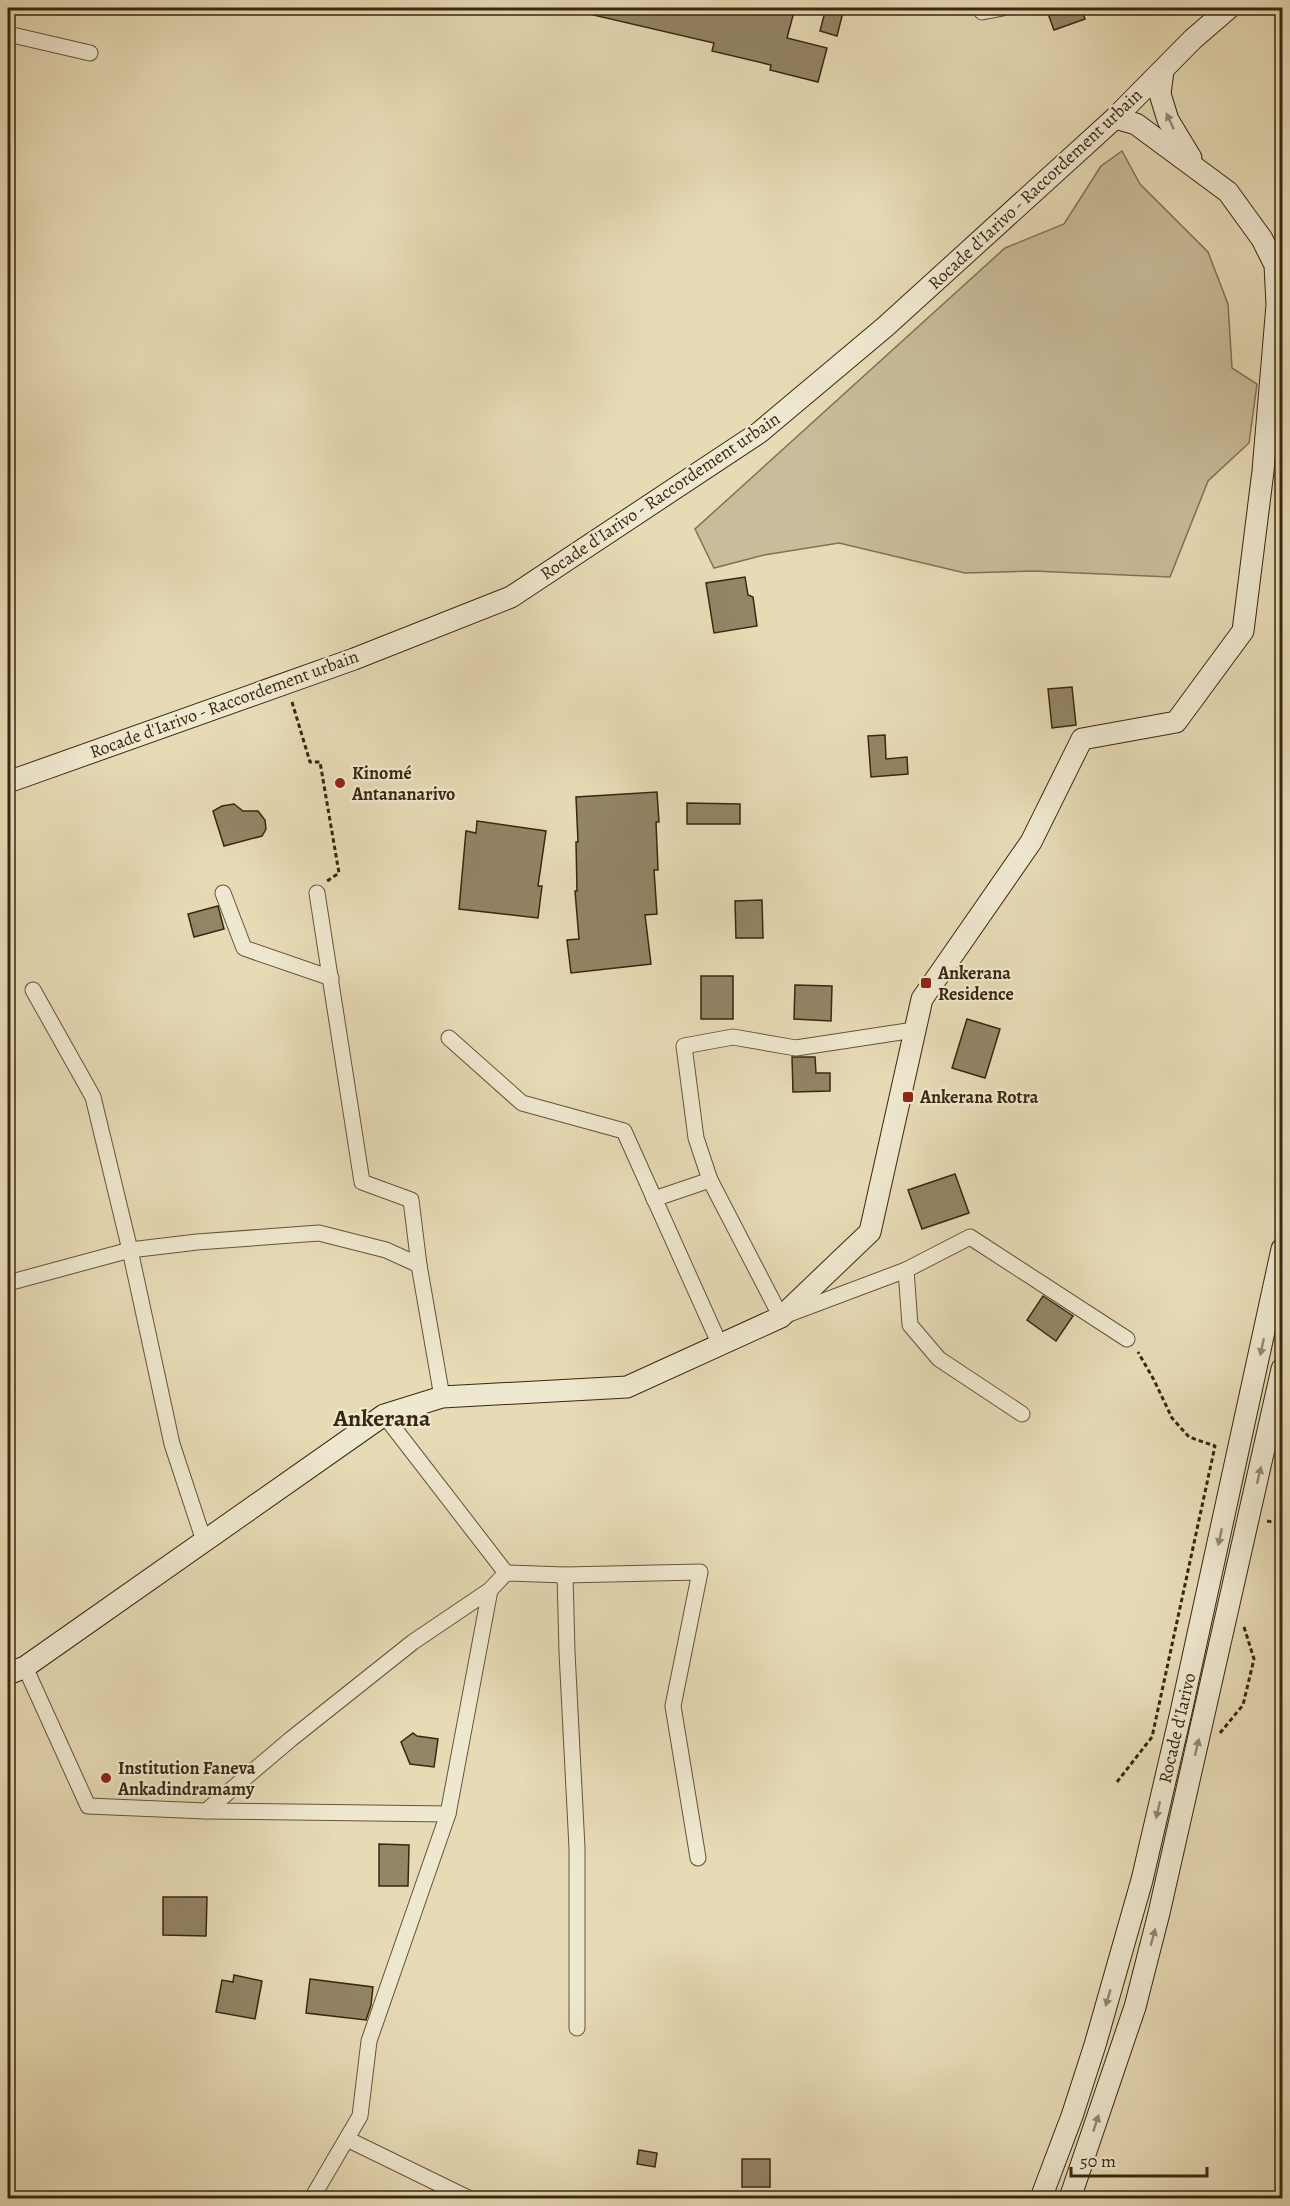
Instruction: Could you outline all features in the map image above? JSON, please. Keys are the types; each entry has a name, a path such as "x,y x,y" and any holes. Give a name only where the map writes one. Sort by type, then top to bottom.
{"main road":[{"name":"Rocade d'Iarivo - Raccordement urbain","path":"8,782 354,659 511,597 760,432 885,327 1115,118 1193,39 1229,8"},
{"path":"1163,71 1160,94 1168,120 1196,166"},
{"path":"16,1670 384,1415 442,1396 627,1388 781,1317 870,1232 922,999 1031,842 1082,739 1176,722 1242,631 1263,471 1277,305 1275,265 1262,239 1228,192 1196,166 1136,124 1115,118"},
{"name":"Rocade d'Iarivo","path":"1041,2199 1095,2045 1142,1880 1184,1701 1282,1249"},
{"name":"Rocade d'Iarivo","path":"1070,2199 1135,2007 1159,1913 1282,1369"}],"street":[{"path":"982,12 1003,8"},
{"path":"8,34 90,53"},
{"path":"317,892 362,1182 411,1200 419,1265 442,1396"},
{"path":"223,893 244,948 331,978"},
{"path":"33,990 93,1097 130,1250 172,1444 204,1541"},
{"path":"914,1030 796,1048 733,1037 684,1046 696,1138 710,1180 781,1317 906,1270 970,1237 1127,1339"},
{"path":"449,1038 522,1103 624,1131 720,1345"},
{"path":"654,1199 710,1180"},
{"path":"8,1283 130,1250 197,1242 319,1233 386,1250 419,1265"},
{"path":"906,1270 910,1325 939,1359 1022,1414"},
{"path":"384,1415 506,1573"},
{"path":"206,1811 291,1739 413,1642 490,1590 506,1573 565,1575 700,1572 674,1706 698,1858"},
{"path":"565,1575 577,1848 577,2028"},
{"path":"312,2199 360,2116 369,2041 448,1814 490,1590"},
{"path":"16,1670 88,1806 206,1811 448,1814"},
{"path":"347,2139 468,2199"}],"path":[{"path":"287,682 310,762 320,762 339,873 322,884 317,892"},
{"path":"1117,1782 1152,1737 1215,1446 1189,1437 1172,1418 1154,1380 1127,1339"},
{"path":"1215,1739 1243,1705 1254,1659 1248,1637"}],"shaded area":[{"path":"1122,151 1140,184 1208,252 1228,304 1232,368 1257,384 1249,443 1208,481 1170,577 1033,571 965,573 839,543 764,555 714,568 695,529 1005,248 1064,224 1101,166"}],"building":[{"path":"590,8 684,8 710,14 710,8 795,8 787,38 827,48 818,82 770,70 771,65 712,51 714,43 589,14"},
{"path":"826,8 844,8 837,36 820,31"},
{"path":"1046,8 1081,8 1085,19 1054,30"},
{"path":"745,577 748,595 753,597 757,626 714,633 706,583"},
{"path":"1072,687 1076,725 1052,728 1048,689"},
{"path":"885,735 886,759 907,757 908,774 871,777 868,736"},
{"path":"657,792 658,870 654,870 657,914 645,915 651,964 571,973 567,940 579,939 575,891 577,891 576,842 578,842 576,797"},
{"path":"687,803 740,804 740,824 687,824"},
{"path":"234,804 243,811 258,811 265,820 266,829 262,836 224,846 213,811 222,806"},
{"path":"477,821 546,831 538,886 542,886 538,918 459,909 466,831 476,833"},
{"path":"762,900 763,938 736,938 735,901"},
{"path":"218,906 224,929 194,937 188,914"},
{"path":"701,976 733,976 733,1019 701,1019"},
{"path":"795,985 832,986 831,1021 794,1019"},
{"path":"967,1019 1000,1029 985,1078 952,1068"},
{"path":"792,1057 815,1057 816,1073 830,1073 830,1091 793,1092"},
{"path":"955,1174 969,1213 922,1229 908,1190"},
{"path":"1043,1296 1073,1316 1056,1341 1027,1320"},
{"path":"413,1733 417,1736 438,1739 434,1767 410,1764 401,1742"},
{"path":"379,1844 409,1845 408,1886 379,1886"},
{"path":"163,1897 207,1897 206,1936 163,1935"},
{"path":"234,1975 262,1981 255,2019 216,2012 222,1980 233,1982"},
{"path":"310,1979 373,1987 366,2020 306,2013"},
{"path":"639,2150 657,2153 655,2167 637,2164"},
{"path":"742,2159 770,2159 770,2187 742,2187"}],"place":[{"name":"Kinomé Antananarivo","path":"340,783"},
{"name":"Ankerana Residence","path":"926,983"},
{"name":"Ankerana Rotra","path":"908,1097"},
{"name":"Institution Faneva Ankadindramamy","path":"106,1778"}],"district":[{"name":"Ankerana","path":"382,1418"}]}
